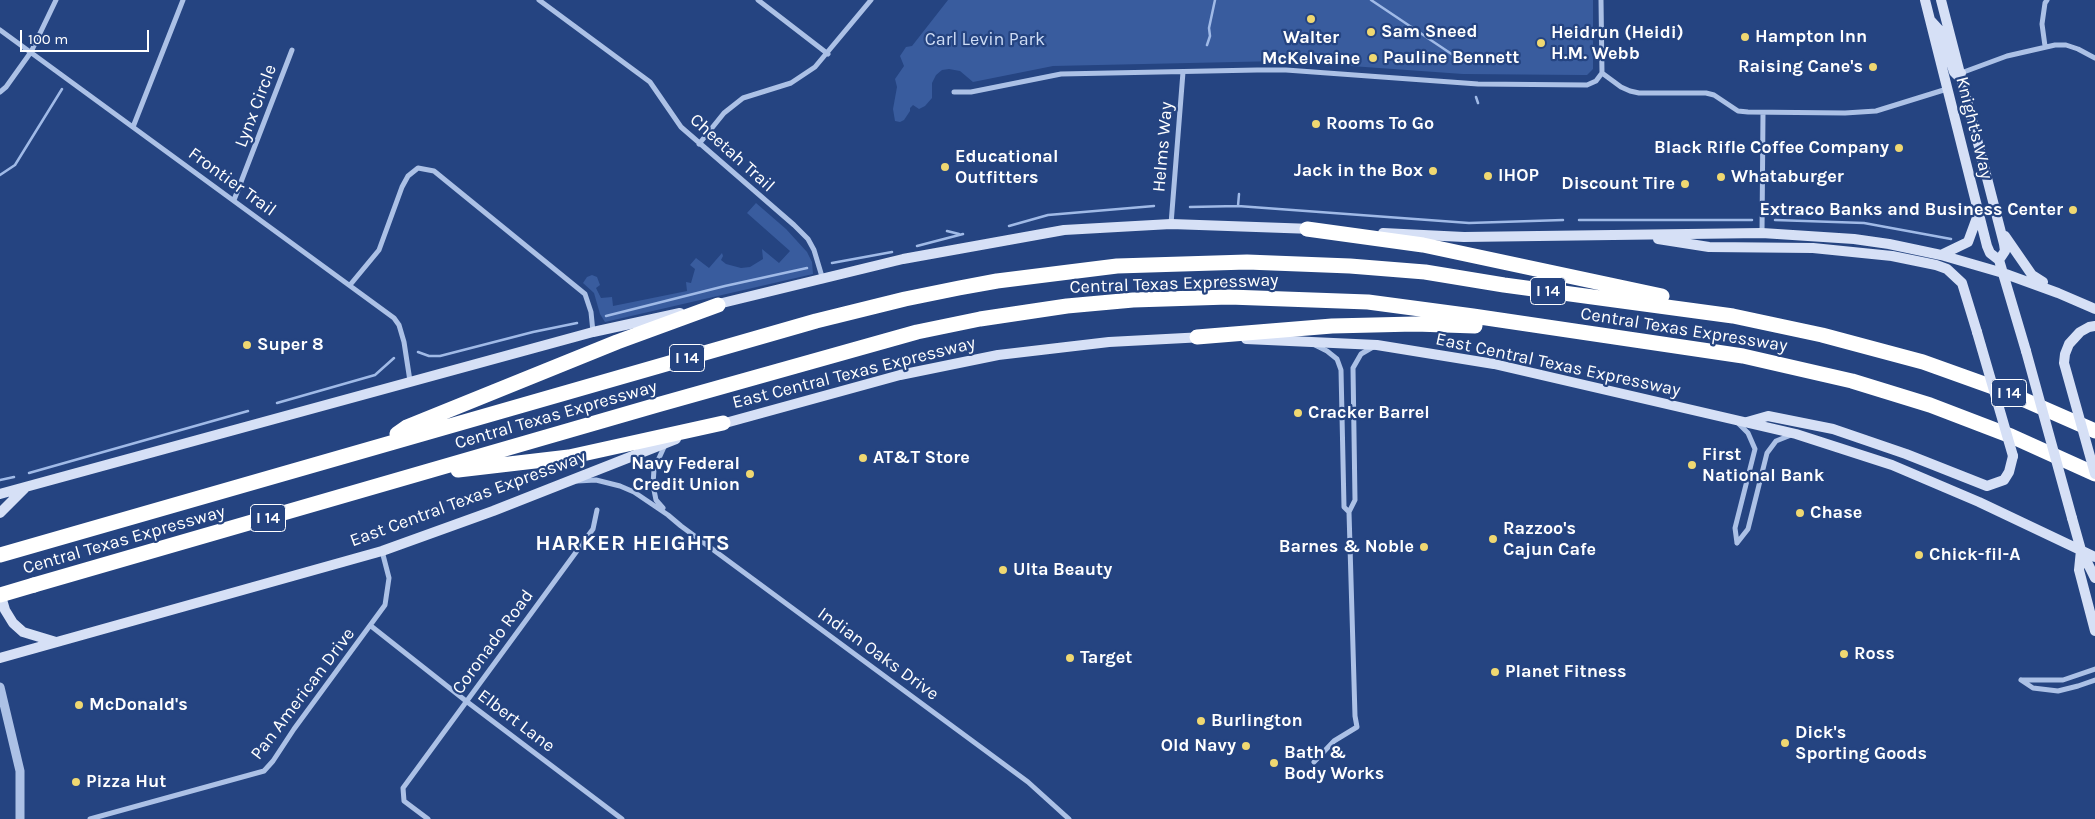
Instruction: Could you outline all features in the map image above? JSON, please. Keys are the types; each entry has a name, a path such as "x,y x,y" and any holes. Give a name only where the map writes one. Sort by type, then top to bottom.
{"highway":[{"path":"1307,229 1423,245 1472,255 1568,277 1716,307 1733,316"},
{"name":"Central Texas Expressway","path":"0,555 816,321 905,299 997,281 1117,266 1256,262 1310,263 1425,272 1504,285 1733,316 1822,335 1923,362 2004,391 2095,431"},
{"name":"Central Texas Expressway","path":"0,594 917,332 980,319 1067,306 1133,300 1229,297 1368,302 1743,356 1852,381 1930,405 2011,436 2095,474"},
{"path":"379,445 407,427 617,342 718,305"},
{"path":"1197,337 1332,326 1461,324 1610,343 1631,339"},
{"path":"415,475 569,458 724,423"}],"main road":[{"name":"Knight's Way","path":"1924,0 1990,253 1999,260 2003,273 2081,550"},
{"name":"Knight's Way","path":"1941,0 2005,251 1999,260"},
{"path":"1929,19 1941,32 1954,72 1957,75 1961,73"},
{"path":"1941,255 1968,242 1979,211"},
{"path":"0,494 593,332 718,305 903,259 1064,230 1171,224 1464,237 1762,233 1854,239 1941,255 2003,273 2095,309"},
{"path":"2000,229 2032,275 2058,293"},
{"path":"1642,235 1709,247 1813,248 1892,256 1947,269 1962,283 2013,456 2009,472 2004,480 1987,486 1906,454 1833,429 1768,416 1746,422"},
{"path":"2095,326 2080,332 2069,344 2064,363 2095,474"},
{"name":"East Central Texas Expressway","path":"0,658 382,551 493,511 666,443 724,423 900,375 998,355 1109,342 1197,337 1377,345 1494,364 1796,434 1892,465 1979,502 2095,557"},
{"path":"0,513 26,487"},
{"path":"2081,550 2095,578"},
{"path":"2081,550 2079,570 2095,631"},
{"path":"0,594 5,610 18,628 31,635 57,642"}],"street":[{"path":"0,92 6,87 31,52 56,0"},
{"path":"133,127 183,0"},
{"name":"Cheetah Trail","path":"539,0 650,82 681,127 808,239 814,250 823,280"},
{"path":"758,0 828,54"},
{"path":"700,144 733,104 753,94 791,83 815,67 828,54 871,0"},
{"path":"954,92 971,92 1062,74 1286,70 1478,84 1587,86 1596,81 1602,72 1602,0"},
{"path":"2046,46 2042,24 2047,0"},
{"name":"Frontier Trail","path":"0,30 394,318 399,326 404,342 410,381"},
{"path":"1961,73 2007,56 2046,46 2066,45 2095,58"},
{"name":"Lynx Circle","path":"234,200 292,50"},
{"name":"Helms Way","path":"1171,224 1183,72"},
{"path":"1602,72 1621,87 1630,91 1639,93 1706,93 1714,95 1738,111 1763,113 1845,113 1876,110 1948,89"},
{"path":"1762,233 1763,113"},
{"path":"350,285 379,250 408,176 418,168 426,169 434,171 585,294 591,312 593,332"},
{"path":"1311,342 1327,351 1336,359 1341,370 1344,508 1349,512"},
{"path":"1314,762 1334,741 1357,727 1355,716 1349,512 1355,500 1353,368 1361,354 1377,345"},
{"path":"1733,420 1748,433 1755,448 1735,528 1737,542 1748,529 1766,453 1776,441 1796,434"},
{"path":"666,443 654,469 653,485 656,500 668,515"},
{"path":"564,482 596,480 620,486 634,492 668,515"},
{"name":"Coronado Road","path":"428,819 404,801 403,788 593,530 597,510"},
{"name":"Indian Oaks Drive","path":"668,515 1028,782 1069,819"},
{"name":"Pan American Drive","path":"90,819 264,771 385,605 389,578 382,551"},
{"name":"Elbert Lane","path":"371,626 466,701 622,819"},
{"path":"2095,670 2063,680 2021,680 2033,688 2058,690 2095,680"},
{"path":"0,686 20,772 20,819"}],"green space":[{"name":"Carl Levin Park","path":"948,0 1593,0 1593,69 1587,75 1463,74 1281,61 1053,66 973,82 960,71 949,69 942,70 936,75 932,83 932,98 925,106 919,109 913,105 904,120 900,122 895,121 893,109 897,87 895,79 904,66 900,56 906,47 912,46"},
{"path":"756,203 786,229 807,252 812,262 813,274 605,322 600,314 594,293 583,283 587,277 592,275 597,277 600,285 596,288 601,298 612,297 613,306 687,291 686,282 691,283 695,269 690,265 696,258 709,268 722,253 721,260 726,264 741,268 750,267 763,259 762,249 779,263 790,251 747,213"}],"waterway":[{"path":"1207,45 1215,0"},
{"path":"1371,0 1462,61"},
{"path":"0,175 15,165 62,89"},
{"path":"1476,97 1478,103"},
{"path":"1238,206 1239,194"},
{"path":"1009,226 1048,215 1154,206"},
{"path":"1190,207 1238,206 1469,223 1563,220"},
{"path":"1579,220 1752,220"},
{"path":"1775,220 1864,223 1951,239"},
{"path":"947,231 959,234"},
{"path":"917,246 963,234"},
{"path":"832,263 892,252"},
{"path":"606,316 725,286 807,268"},
{"path":"418,352 429,356 440,356 533,332 577,323"},
{"path":"277,403 375,375 394,358"},
{"path":"29,473 248,411"},
{"path":"0,480 14,477"}],"place":[{"name":"Walter McKelvaine","path":"1311,19"},
{"name":"Sam Sneed","path":"1371,32"},
{"name":"Hampton Inn","path":"1745,37"},
{"name":"Heidrun (Heidi) H.M. Webb","path":"1541,43"},
{"name":"Pauline Bennett","path":"1373,58"},
{"name":"Raising Cane's","path":"1873,67"},
{"name":"Rooms To Go","path":"1316,124"},
{"name":"Black Rifle Coffee Company","path":"1899,148"},
{"name":"Educational Outfitters","path":"945,167"},
{"name":"Jack in the Box","path":"1433,171"},
{"name":"IHOP","path":"1488,176"},
{"name":"Whataburger","path":"1721,177"},
{"name":"Discount Tire","path":"1685,184"},
{"name":"Extraco Banks and Business Center","path":"2073,210"},
{"name":"Super 8","path":"247,345"},
{"name":"Cracker Barrel","path":"1298,413"},
{"name":"AT&T Store","path":"863,458"},
{"name":"First National Bank","path":"1692,465"},
{"name":"Navy Federal Credit Union","path":"750,474"},
{"name":"Chase","path":"1800,513"},
{"name":"Razzoo's Cajun Cafe","path":"1493,539"},
{"name":"Barnes & Noble","path":"1424,547"},
{"name":"Chick-fil-A","path":"1919,555"},
{"name":"Ulta Beauty","path":"1003,570"},
{"name":"Ross","path":"1844,654"},
{"name":"Target","path":"1070,658"},
{"name":"Planet Fitness","path":"1495,672"},
{"name":"McDonald's","path":"79,705"},
{"name":"Burlington","path":"1201,721"},
{"name":"Dick's Sporting Goods","path":"1785,743"},
{"name":"Old Navy","path":"1246,746"},
{"name":"Bath & Body Works","path":"1274,763"},
{"name":"Pizza Hut","path":"76,782"}],"district":[{"name":"HARKER HEIGHTS","path":"633,544"}]}
